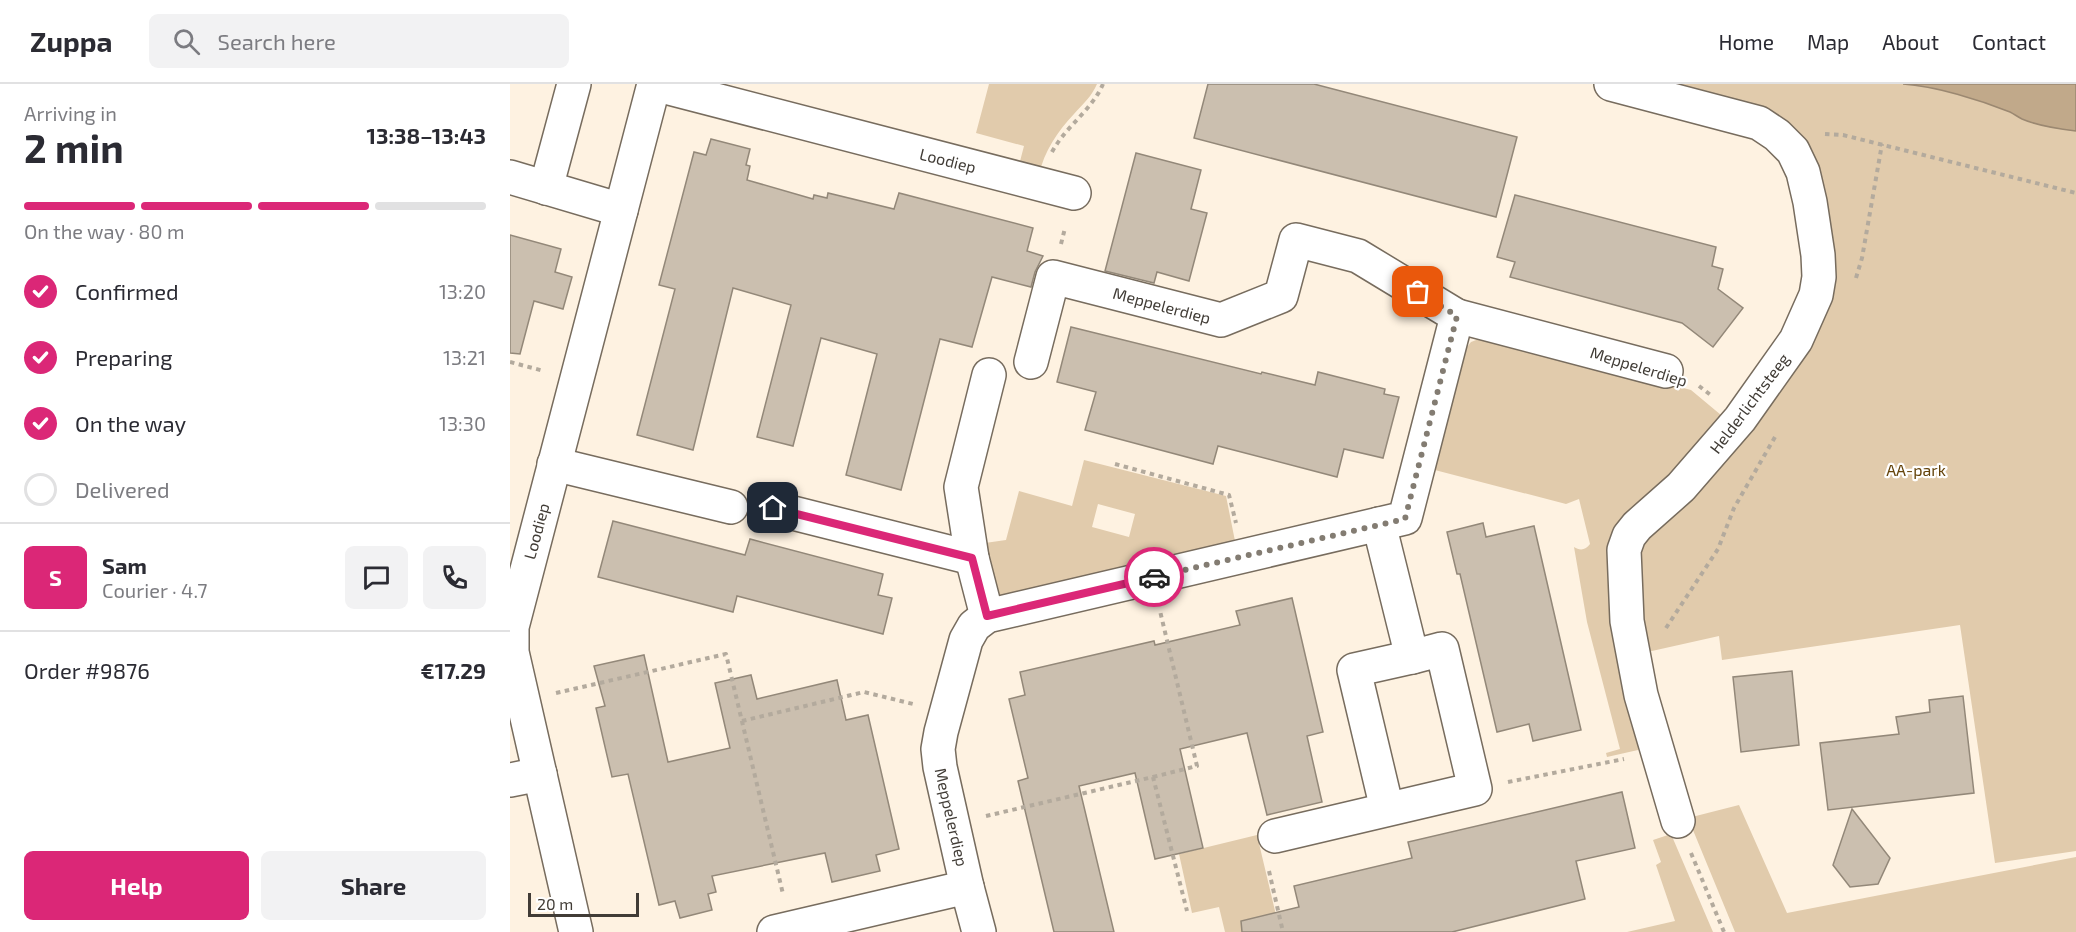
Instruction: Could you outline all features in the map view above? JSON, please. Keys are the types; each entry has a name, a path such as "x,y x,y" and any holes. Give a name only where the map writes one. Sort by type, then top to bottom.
{"street":[{"path":"546,188 574,84"},
{"name":"Loodiep","path":"525,777 523,701 512,652 512,627 654,84 1074,193"},
{"name":"Helderlichtsteeg","path":"1611,84 1759,123 1777,135 1793,151 1803,172 1818,255 1819,277 1816,295 1796,340 1740,419 1681,487 1637,526 1629,536 1624,550 1627,621 1641,695 1678,821"},
{"path":"510,177 621,210"},
{"name":"Meppelerdiep","path":"1053,277 1221,320 1281,296 1296,240 1358,256 1457,316 1666,371"},
{"path":"1031,362 1053,277"},
{"path":"989,375 961,487 972,558 987,616 1405,519 1457,316"},
{"path":"554,464 730,507"},
{"path":"773,508 972,558"},
{"path":"1379,524 1412,657"},
{"name":"Meppelerdiep","path":"979,932 940,767 938,749 966,640 974,626 987,616"},
{"path":"1275,836 1475,789 1442,650 1354,670 1387,809"},
{"path":"525,777 576,932"},
{"name":"Meppelerdiep","path":"782,930 968,887"}],"path":[{"path":"1041,184 1049,158 1056,145 1073,122 1097,98 1103,84"},
{"path":"1793,151 1804,140 1825,134 1843,135 2076,193"},
{"path":"1053,277 1074,193"},
{"name":"Meppelerdiep","path":"1666,371 1695,383 1740,419"},
{"path":"1115,464 1229,495 1244,556"},
{"path":"953,824 1197,766 1152,578"},
{"path":"523,701 726,654 742,721 782,930"},
{"path":"742,721 864,692 946,712"},
{"path":"1475,789 1656,752"},
{"path":"1153,777 1187,912"},
{"path":"1678,821 1724,932"},
{"path":"1275,836 1263,848 1283,932"}],"green space":[{"path":"989,84 1097,84 1090,96 1062,127 1052,142 1039,175 1018,169 1024,146 976,133"},
{"name":"AA-park","path":"1653,84 2076,84 2076,851 1995,863 1960,625 1722,660 1719,636 1643,653 1634,555 1817,330 1814,172"},
{"path":"1484,337 1691,390 1721,415 1722,423 1631,515 1642,742 1638,750 1607,757 1606,753 1620,749 1587,622 1574,547 1583,549 1590,544 1579,499 1566,504 1431,469 1463,352 1471,342"},
{"path":"1084,460 1226,496 1235,541 996,598 985,543 1006,540 1019,491 1072,506","holes":["1098,504 1135,514 1129,537 1092,527"]},
{"path":"1739,805 1787,913 2076,857 2076,932 1735,932 1688,818"},
{"path":"1671,834 1713,932 1627,932 1675,921 1656,865 1661,862 1653,840"},
{"path":"1257,835 1280,932 1225,932 1219,907 1192,913 1179,854"}],"shaded area":[{"path":"1903,84 2076,84 2076,131 2035,124 1998,107 1957,94"}],"building":[{"path":"1208,84 1314,84 1517,137 1496,217 1194,138"},
{"path":"711,139 750,149 746,165 750,166 747,180 813,199 814,195 827,198 828,193 894,209 899,193 1033,228 1027,251 1043,256 1031,287 992,277 972,347 940,339 901,490 846,475 877,354 821,338 793,446 757,437 791,305 733,288 693,450 637,435 675,289 659,285 694,152 706,155"},
{"path":"1136,153 1201,170 1191,209 1207,213 1189,281 1157,272 1154,283 1105,271"},
{"path":"1515,195 1716,247 1712,266 1723,269 1718,289 1743,308 1713,347 1682,323 1510,277 1515,262 1497,257"},
{"path":"510,235 561,249 555,272 572,277 563,309 534,301 520,354 510,353"},
{"path":"1071,327 1315,385 1318,372 1385,389 1384,394 1399,397 1383,458 1344,449 1337,477 1218,446 1213,464 1085,430 1096,392 1057,382"},
{"path":"613,521 745,555 750,539 883,574 878,595 892,598 883,634 737,596 733,612 598,577"},
{"path":"1483,523 1486,537 1534,526 1581,730 1533,741 1529,724 1497,732 1460,574 1457,574 1447,532"},
{"path":"1292,598 1323,732 1307,736 1322,802 1267,815 1247,733 1180,749 1203,848 1155,859 1135,773 1079,786 1114,932 1054,932 1018,781 1028,778 1009,699 1025,695 1020,672 1154,641 1155,645 1240,625 1236,611"},
{"path":"644,655 668,762 730,748 715,683 751,675 757,699 837,680 846,720 868,715 899,849 876,855 880,871 832,882 825,853 712,876 716,892 708,894 712,910 680,918 675,901 659,905 628,774 612,777 596,708 605,706 594,666"},
{"path":"1792,671 1799,745 1741,752 1733,677"},
{"path":"1963,696 1974,793 1828,810 1820,743 1899,734 1896,717 1930,712 1929,700"},
{"path":"1622,792 1635,848 1576,861 1585,899 1452,932 1242,932 1241,921 1299,907 1294,886 1412,858 1408,842"},
{"path":"1852,809 1890,858 1878,884 1850,887 1833,865"}],"way so far":[{"path":"1154,577 1405,519 1457,316 1418,292"}],"route":[{"path":"773,508 972,558 987,616 1154,577"}]}
